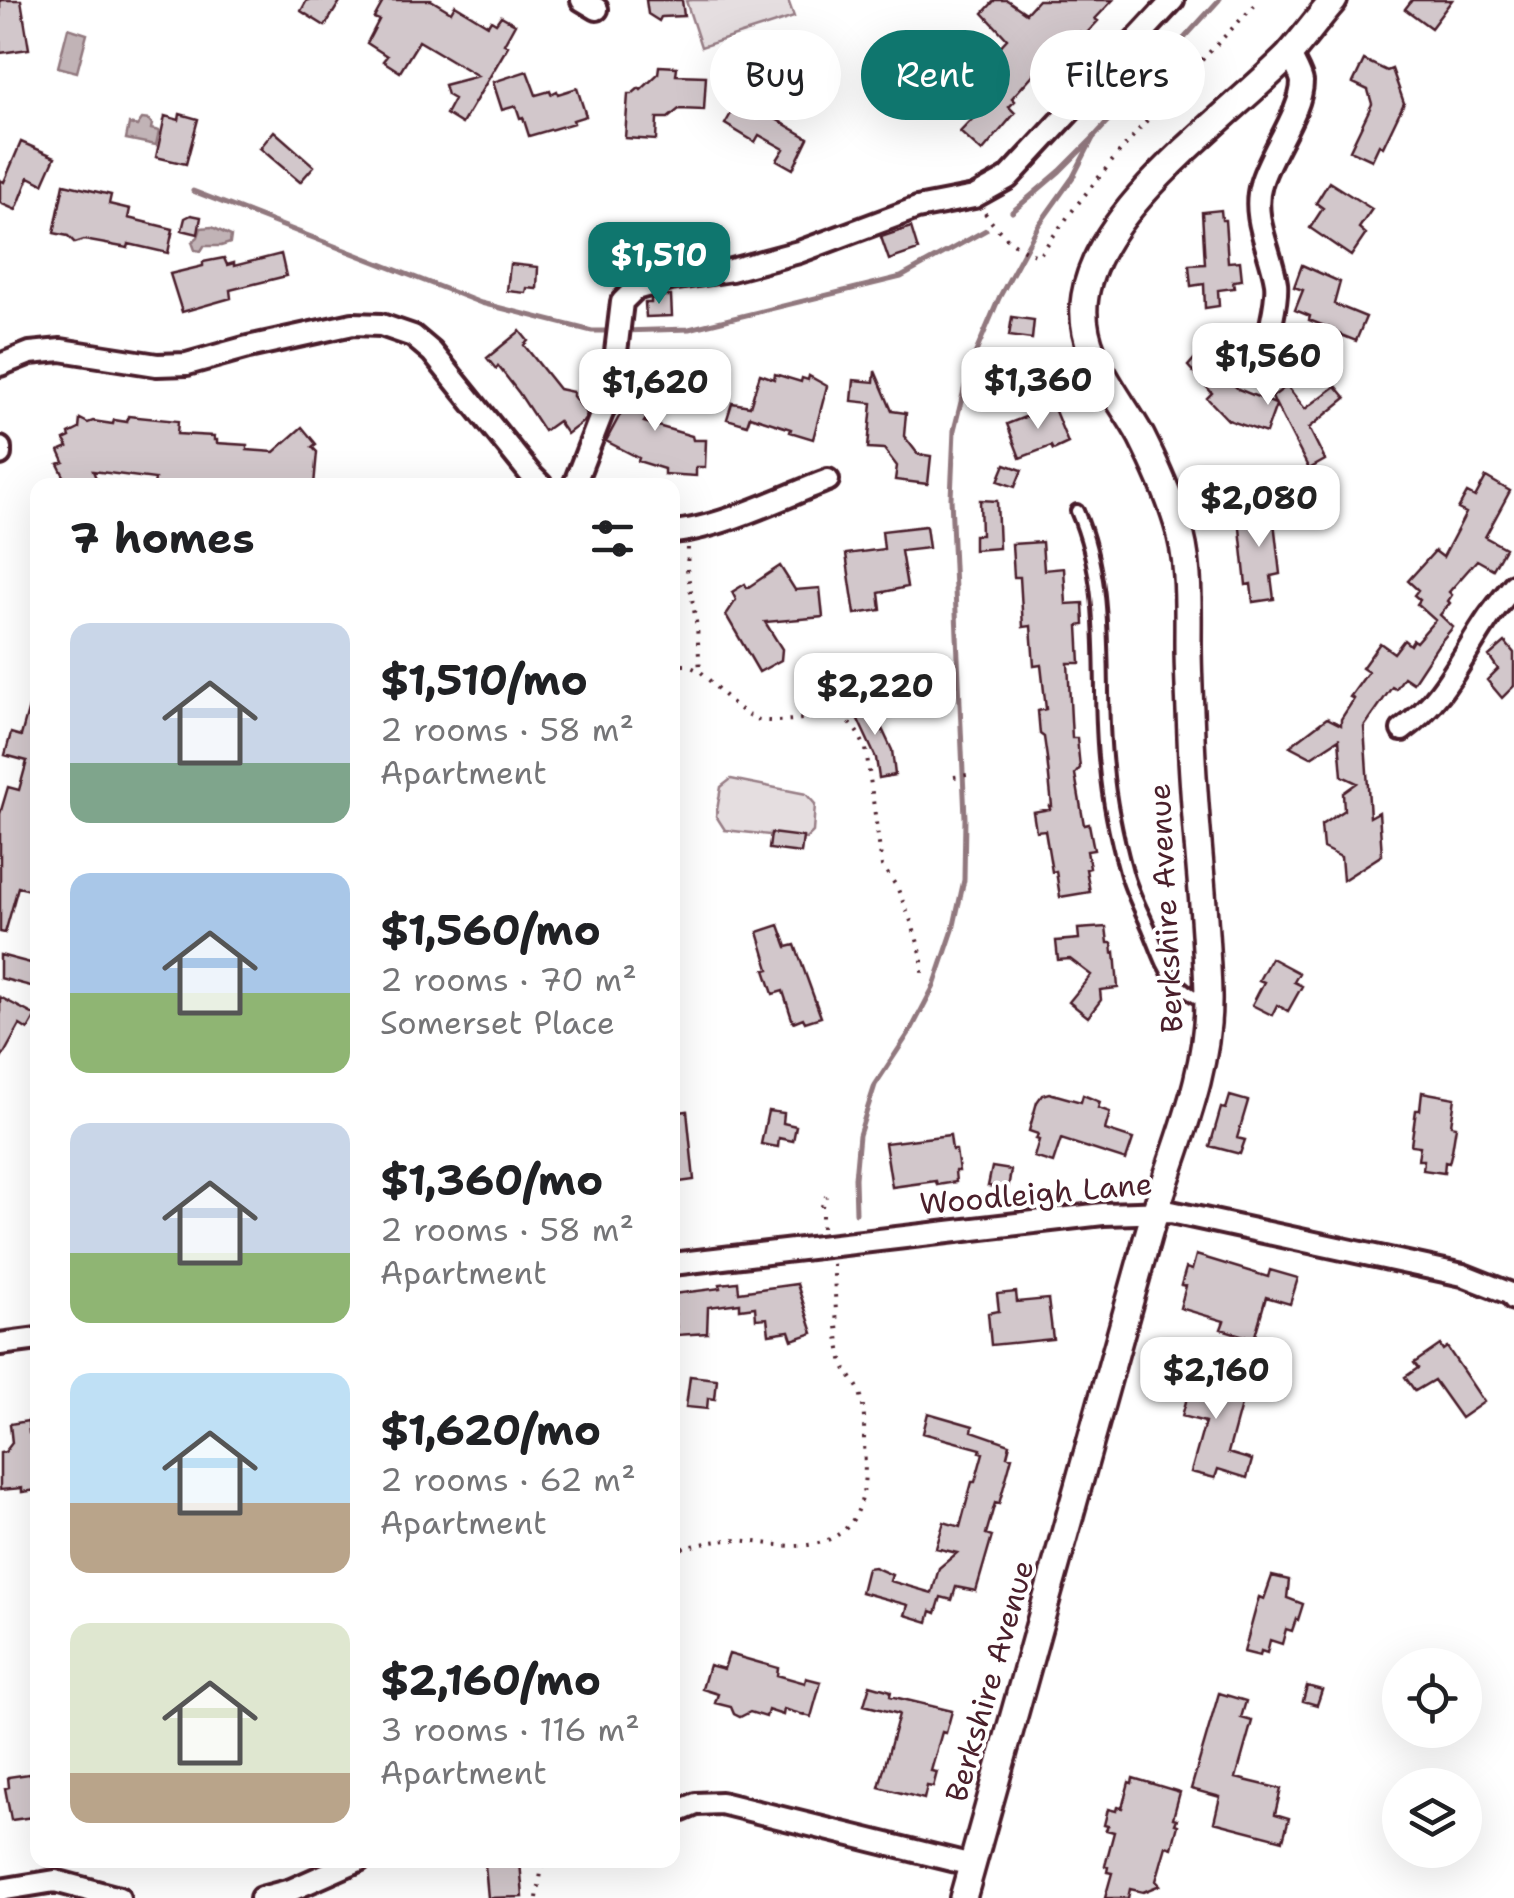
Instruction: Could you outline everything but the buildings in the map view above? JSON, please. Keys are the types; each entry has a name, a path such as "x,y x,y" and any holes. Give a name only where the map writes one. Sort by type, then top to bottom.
{"street":[{"path":"577,478 613,378 622,302 635,289 799,252 917,208 974,197 1008,178 1173,0"},
{"name":"Berkshire Avenue","path":"963,1898 1155,1211 1190,1113 1204,1050 1208,1004 1193,781 1188,586 1179,527 1161,477 1139,433 1094,358 1084,318 1085,293 1114,228 1148,187 1290,54 1334,0"},
{"path":"1269,337 1277,286 1260,221 1260,187 1296,108 1302,80 1290,54"},
{"path":"0,365 30,353 61,350 157,365 186,364 353,324 381,325 413,336 432,352 534,478"},
{"path":"680,532 714,524 828,480"},
{"path":"1402,730 1440,695 1490,614 1514,585"},
{"name":"Woodleigh Lane","path":"680,1263 1155,1211 1463,1276 1511,1294 1514,1299"},
{"path":"0,1344 30,1340"},
{"path":"680,1811 696,1804 721,1803 972,1865"},
{"path":"261,1898 291,1890 341,1868"},
{"path":"0,1890 54,1881 119,1898"}],"lane":[{"path":"1077,511 1084,527 1098,604 1106,768 1126,874 1170,976 1182,991 1208,1004"}],"path":[{"path":"974,197 990,220 1014,243 1039,256 1095,181 1260,0"},
{"path":"680,534 689,556 687,570 700,671"},
{"path":"680,665 700,671 754,719 838,716 853,726 866,749 882,866 902,897 922,956 922,974"},
{"path":"954,776 972,774"},
{"path":"822,1232 826,1196"},
{"path":"680,1549 737,1540 800,1546 826,1540 847,1528 856,1517 866,1473 862,1402 844,1366 832,1260"},
{"path":"537,1898 542,1868"}],"shaded area":[{"path":"788,0 794,17 754,30 710,30 710,44 701,47 686,1"},
{"path":"68,28 87,34 77,72 58,67"},
{"path":"142,119 149,120 151,129 159,131 156,145 126,139 129,124 137,126"},
{"path":"212,227 231,236 230,243 195,250 192,242 201,228"},
{"path":"731,779 806,794 815,804 813,832 806,839 725,830 716,816 721,787"}],"waterway":[{"path":"1012,212 1093,138 1219,0"},
{"path":"856,1213 859,1135 875,1085 934,986 953,930 964,880 965,818 951,498 954,430 970,366 999,298 1093,138"},
{"path":"193,191 481,303 592,331 611,331"},
{"path":"622,331 689,329 901,277 986,230"}]}
